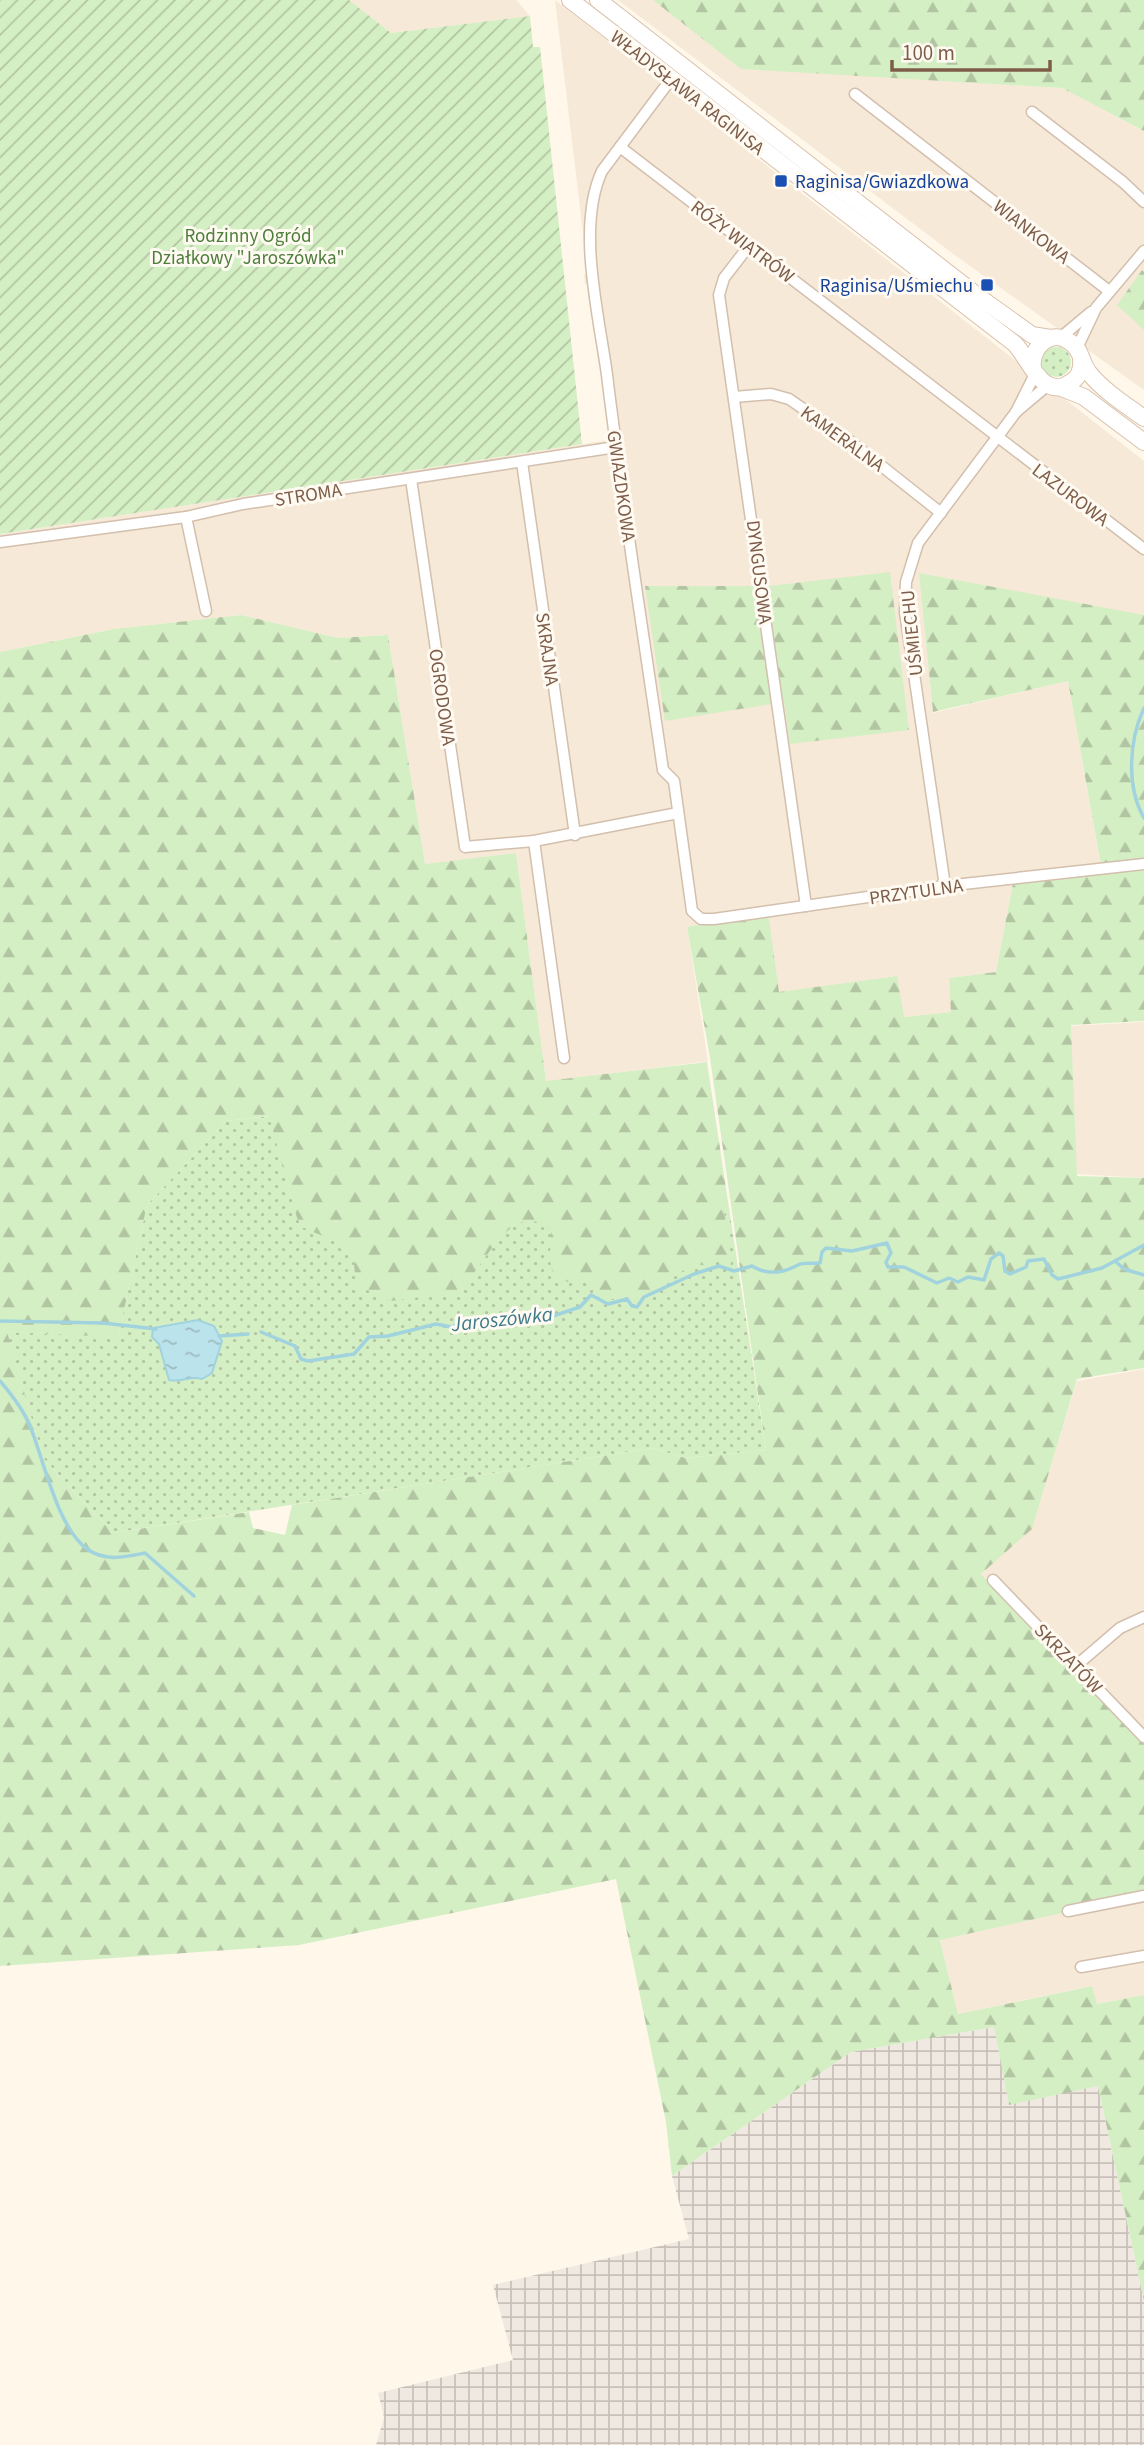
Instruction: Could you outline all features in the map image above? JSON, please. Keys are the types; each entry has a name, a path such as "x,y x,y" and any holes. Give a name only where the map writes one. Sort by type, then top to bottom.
{"main road":[{"name":"WŁADYSŁAWA RAGINISA","path":"570,0 1015,344 1034,371"},
{"name":"WŁADYSŁAWA RAGINISA","path":"598,0 979,297 1032,335 1055,338"},
{"path":"1144,418 1096,381 1079,353 1055,338 1037,347 1034,371 1054,386 1084,397 1144,442"},
{"path":"1054,386 1070,383 1078,375 1079,353"}],"street":[{"name":"GWIAZDKOWA","path":"671,79 602,171 595,186 591,227 616,447 663,770 674,781 692,911"},
{"name":"WIANKOWA","path":"855,94 1109,291"},
{"path":"1032,112 1123,182 1144,202"},
{"name":"RÓŻY WIATRÓW","path":"620,147 998,438"},
{"name":"DYNGUSOWA","path":"748,247 724,278 719,295 806,906"},
{"path":"1055,338 1096,308 1144,251"},
{"path":"1079,353 1096,308"},
{"name":"UŚMIECHU","path":"945,886 904,597 911,560 918,543 1016,412 1034,371"},
{"name":"UŚMIECHU","path":"1016,412 1054,386"},
{"name":"KAMERALNA","path":"734,397 771,394 789,399 850,441 941,513"},
{"name":"LAZUROWA","path":"998,438 1144,549"},
{"name":"STROMA","path":"0,542 186,517 243,504 616,447"},
{"name":"SKRAJNA","path":"522,462 575,835"},
{"name":"OGRODOWA","path":"411,479 465,847 575,835 678,813"},
{"path":"186,517 206,611"},
{"path":"534,841 564,1058"},
{"name":"PRZYTULNA","path":"692,911 706,920 945,886 1144,864"},
{"name":"SKRZATÓW","path":"993,1580 1144,1737"},
{"path":"1077,1665 1121,1628 1144,1618"},
{"path":"1068,1911 1144,1896"},
{"path":"1081,1967 1144,1956"}],"shaded area":[{"path":"349,0 516,0 530,16 391,33"},
{"path":"555,0 1144,461 1144,616 920,575 933,713 1068,681 1101,867 1014,878 996,972 949,978 952,1012 903,1017 896,976 778,993 687,927 708,1061 546,1082 516,853 425,865 388,635 338,638 241,615 114,629 0,652 0,534 609,440 590,284 585,284 584,275 588,274"},
{"path":"618,0 653,0 741,68 1062,88 1144,131 1144,390 956,256"},
{"path":"1144,1022 1144,1178 1076,1174 1071,1026"},
{"path":"1144,1369 1144,1744 981,1574 1032,1528 1077,1381"},
{"path":"1144,1895 1144,1995 1096,2004 1091,1986 958,2014 940,1939"},
{"path":"994,2027 1098,2086 1144,2301 1144,2445 376,2445 384,2417 378,2393 513,2360 493,2285 689,2239 672,2176 851,2052"}],"green space":[{"name":"Rodzinny Ogród Działkowy \"Jaroszówka\"","path":"0,0 349,0 391,33 530,16 533,47 540,47 582,444 0,534"},
{"path":"653,0 1144,0 1144,131 1062,88 741,69"},
{"path":"1142,270 1144,272 1144,330 1117,305"},
{"path":"1056,347 1067,351 1071,362 1067,373 1056,377 1045,373 1041,362 1045,351"},
{"path":"890,572 909,730 790,744 784,702 665,721 645,586 769,586"},
{"path":"919,573 1144,615 1144,1021 1071,1025 1077,1176 1144,1178 1144,1368 1077,1379 1032,1529 981,1574 1144,1744 1144,1895 940,1940 958,2014 1092,1986 1097,2004 1144,1995 1144,2301 1098,2086 1009,2105 994,2027 851,2052 672,2176 666,2122 616,1879 299,1945 0,1966 0,652 114,629 241,615 338,638 388,635 425,864 516,853 546,1081 707,1062 729,1208 724,1209 731,1265 719,1260 711,1266 693,1264 644,1297 637,1307 633,1298 628,1296 608,1300 586,1282 572,1282 556,1277 551,1263 551,1230 536,1222 521,1222 508,1230 463,1288 452,1298 443,1294 391,1301 356,1285 353,1253 348,1247 302,1227 297,1218 269,1116 226,1121 147,1205 118,1337 7,1332 43,1458 113,1533 249,1512 253,1528 285,1535 292,1505 652,1448 685,1458 766,1450 710,1058 687,927 768,912 779,992 897,976 904,1017 951,1012 949,978 996,972 1014,878 1101,866 1068,681 933,712"},
{"path":"270,1116 296,1208 729,1208 766,1450 685,1458 652,1448 113,1533 43,1458 6,1332 118,1336 147,1205 226,1121"}],"water":[{"path":"198,1320 214,1326 222,1341 212,1373 202,1379 169,1380 159,1344 152,1337 153,1328"}],"waterway":[{"name":"Jaroszówka","path":"1144,708 1135,734 1132,763 1134,792 1144,818"},
{"name":"Jaroszówka","path":"261,1332 295,1346 301,1359 308,1361 354,1354 369,1337 388,1336 436,1324 451,1327 470,1319 496,1318 511,1322 531,1317 544,1319 580,1307 591,1295 608,1304 627,1299 632,1306 637,1307 644,1297 694,1274 719,1266 734,1271 752,1266 770,1272 787,1270 800,1264 820,1263 822,1252 826,1248 852,1251 887,1243 891,1253 886,1262 888,1267 904,1267 937,1283 949,1278 958,1282 968,1277 984,1280 991,1259 999,1253 1003,1256 1005,1271 1010,1274 1026,1267 1028,1261 1044,1259 1052,1275 1058,1279 1102,1268 1144,1245"},
{"path":"1115,1261 1124,1269 1144,1275"},
{"path":"0,1321 103,1323 156,1329"},
{"path":"219,1336 248,1334"},
{"path":"0,1381 27,1420 59,1509 77,1539 87,1549 101,1556 145,1553 194,1596"}],"place":[{"name":"Raginisa/Gwiazdkowa","path":"781,181"},
{"name":"Raginisa/Uśmiechu","path":"987,285"}]}
